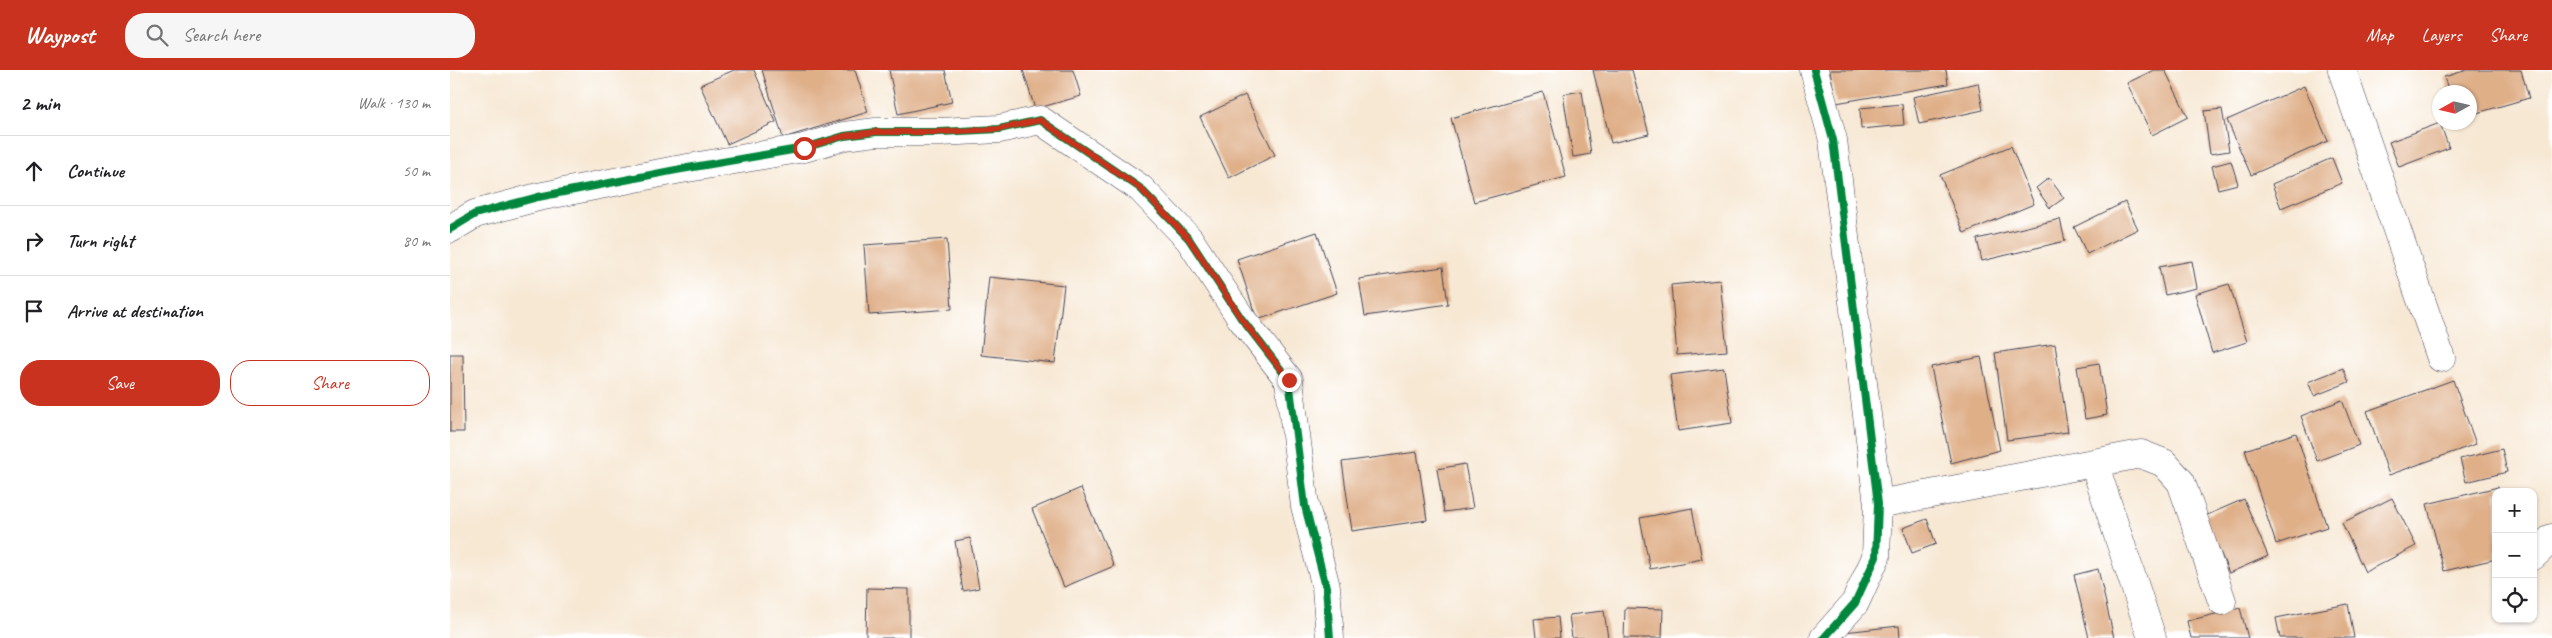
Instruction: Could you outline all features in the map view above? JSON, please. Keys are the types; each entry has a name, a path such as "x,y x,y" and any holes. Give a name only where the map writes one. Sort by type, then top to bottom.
{"street":[{"path":"1814,70 1833,140 1878,504 1876,557 1855,603 1824,638"},
{"path":"2342,70 2441,358"},
{"path":"450,229 474,214 538,198 676,170 804,148 844,136 876,132 940,132 999,129 1040,120 1140,188 1189,239 1241,318 1289,380 1305,506 1326,587 1330,638"},
{"path":"1878,504 2141,454 2164,463 2181,482 2222,601"},
{"path":"2094,463 2152,638"},
{"path":"2537,552 2552,538"}],"building":[{"path":"734,70 754,70 776,122 727,144 700,85"},
{"path":"762,70 855,70 868,112 783,138"},
{"path":"889,70 945,70 952,102 898,114"},
{"path":"1023,70 1073,70 1081,96 1035,109"},
{"path":"1593,70 1632,70 1649,134 1611,143"},
{"path":"1830,70 1946,70 1948,84 1836,103"},
{"path":"2154,70 2165,70 2188,117 2152,135 2127,83"},
{"path":"2467,70 2521,70 2529,98 2477,113 2477,85 2447,85 2444,77"},
{"path":"1978,83 1983,110 1919,124 1913,97"},
{"path":"2304,86 2328,141 2251,175 2227,120"},
{"path":"1582,91 1591,154 1573,157 1563,94"},
{"path":"1543,92 1566,177 1474,202 1451,118"},
{"path":"1245,95 1275,155 1229,178 1200,117"},
{"path":"1902,104 1904,125 1861,129 1860,108"},
{"path":"2222,109 2229,151 2210,154 2204,111"},
{"path":"2432,126 2432,130 2443,130 2449,148 2399,167 2389,142"},
{"path":"2011,146 2034,204 1964,233 1940,175"},
{"path":"2332,158 2342,183 2281,208 2272,184"},
{"path":"2231,161 2238,184 2218,189 2212,166"},
{"path":"2049,178 2064,198 2050,208 2036,188"},
{"path":"2125,202 2138,229 2087,254 2074,227"},
{"path":"2060,219 2065,241 1982,261 1977,239"},
{"path":"1317,232 1337,293 1257,320 1237,259"},
{"path":"947,239 952,309 869,315 864,245"},
{"path":"2192,261 2197,288 2165,295 2159,267"},
{"path":"1443,267 1448,304 1365,316 1359,279"},
{"path":"989,277 1064,285 1055,363 981,355"},
{"path":"1720,280 1727,351 1677,355 1671,285"},
{"path":"2229,284 2247,342 2212,353 2195,294"},
{"path":"2055,344 2068,432 2007,440 1995,353"},
{"path":"450,354 463,354 464,432 450,432"},
{"path":"1981,357 2000,450 1951,463 1931,367"},
{"path":"2099,363 2107,415 2085,419 2077,367"},
{"path":"1724,368 1732,423 1678,431 1670,375"},
{"path":"2343,368 2349,382 2314,396 2308,382"},
{"path":"2453,380 2476,444 2389,475 2367,411"},
{"path":"2342,400 2359,445 2317,461 2301,416"},
{"path":"2296,433 2327,527 2276,544 2245,450"},
{"path":"2502,449 2507,472 2466,482 2460,459"},
{"path":"1417,452 1427,520 1352,531 1342,462"},
{"path":"1465,464 1473,508 1444,512 1437,469"},
{"path":"1081,488 1114,566 1064,587 1032,509"},
{"path":"2492,488 2492,560 2444,571 2427,504"},
{"path":"2392,498 2416,546 2365,572 2342,523"},
{"path":"2244,499 2268,556 2229,573 2205,516"},
{"path":"1692,508 1702,559 1650,569 1640,518"},
{"path":"1927,519 1936,544 1912,553 1903,528"},
{"path":"970,538 979,588 963,591 955,541"},
{"path":"2098,569 2114,638 2089,638 2074,575"},
{"path":"867,588 909,589 909,638 866,638"},
{"path":"2348,604 2354,638 2280,638 2276,618"},
{"path":"1625,608 1663,609 1662,638 1624,638"},
{"path":"2240,608 2248,638 2191,638 2187,621"},
{"path":"1604,611 1608,638 1572,638 1569,615"},
{"path":"1558,617 1560,638 1536,638 1534,619"},
{"path":"1899,626 1900,638 1844,638 1844,632"}],"cycle path":[{"path":"1814,70 1833,140 1878,504 1876,557 1855,603 1824,638"},
{"path":"450,229 475,214 538,197 676,170 804,148 844,136 876,132 940,132 999,129 1040,120 1140,188 1189,239 1241,318 1289,380 1305,506 1326,587 1330,638"}],"route":[{"path":"804,148 844,136 876,132 940,132 999,129 1040,120 1056,129 1140,188 1189,239 1241,318 1289,380"}]}
